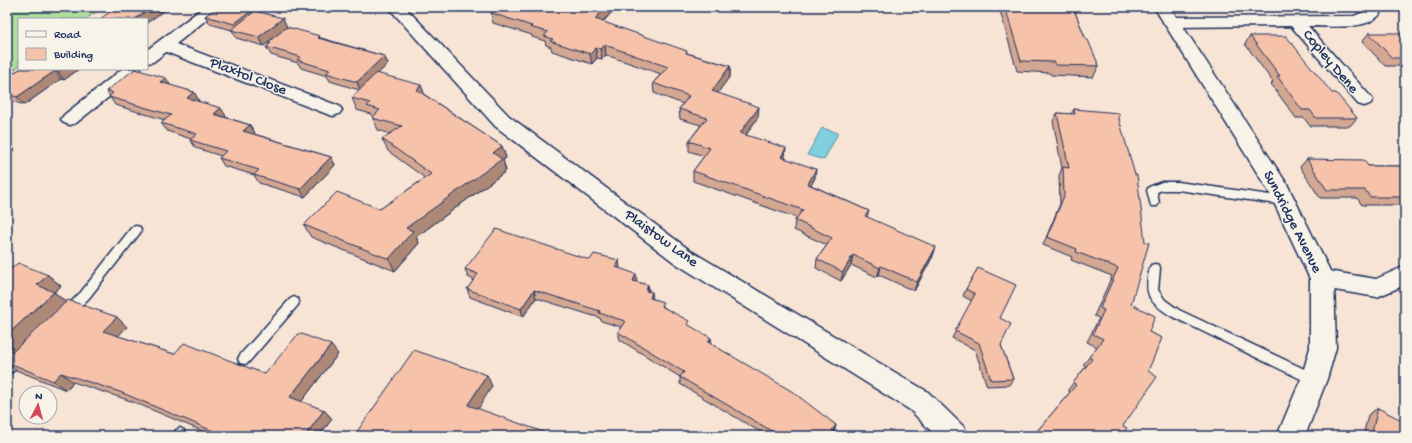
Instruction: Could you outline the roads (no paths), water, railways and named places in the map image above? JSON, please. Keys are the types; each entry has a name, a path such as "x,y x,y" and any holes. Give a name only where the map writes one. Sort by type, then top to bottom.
{"street":[{"path":"148,57 214,7"},
{"name":"Plaistow Lane","path":"396,7 502,121 683,257 919,401 954,436"},
{"name":"Copley Dene","path":"1166,14 1297,23 1356,22 1372,14 1371,7"},
{"name":"Sundridge Avenue","path":"1166,14 1279,190 1322,280 1323,348 1314,379 1291,436"},
{"name":"Copley Dene","path":"1297,23 1364,100"},
{"name":"Plaxtol Close","path":"164,44 333,110"},
{"path":"70,119 132,70"},
{"path":"1322,280 1377,288 1405,275"}],"lane":[{"path":"1154,203 1152,190 1162,186 1178,186 1284,201"},
{"path":"57,322 85,295 136,230"},
{"path":"1155,268 1151,281 1151,290 1154,296 1165,307 1314,379"},
{"path":"244,359 294,302"},
{"path":"7,369 29,348"}],"water":[{"path":"822,128 838,133 824,160 807,155"}]}
